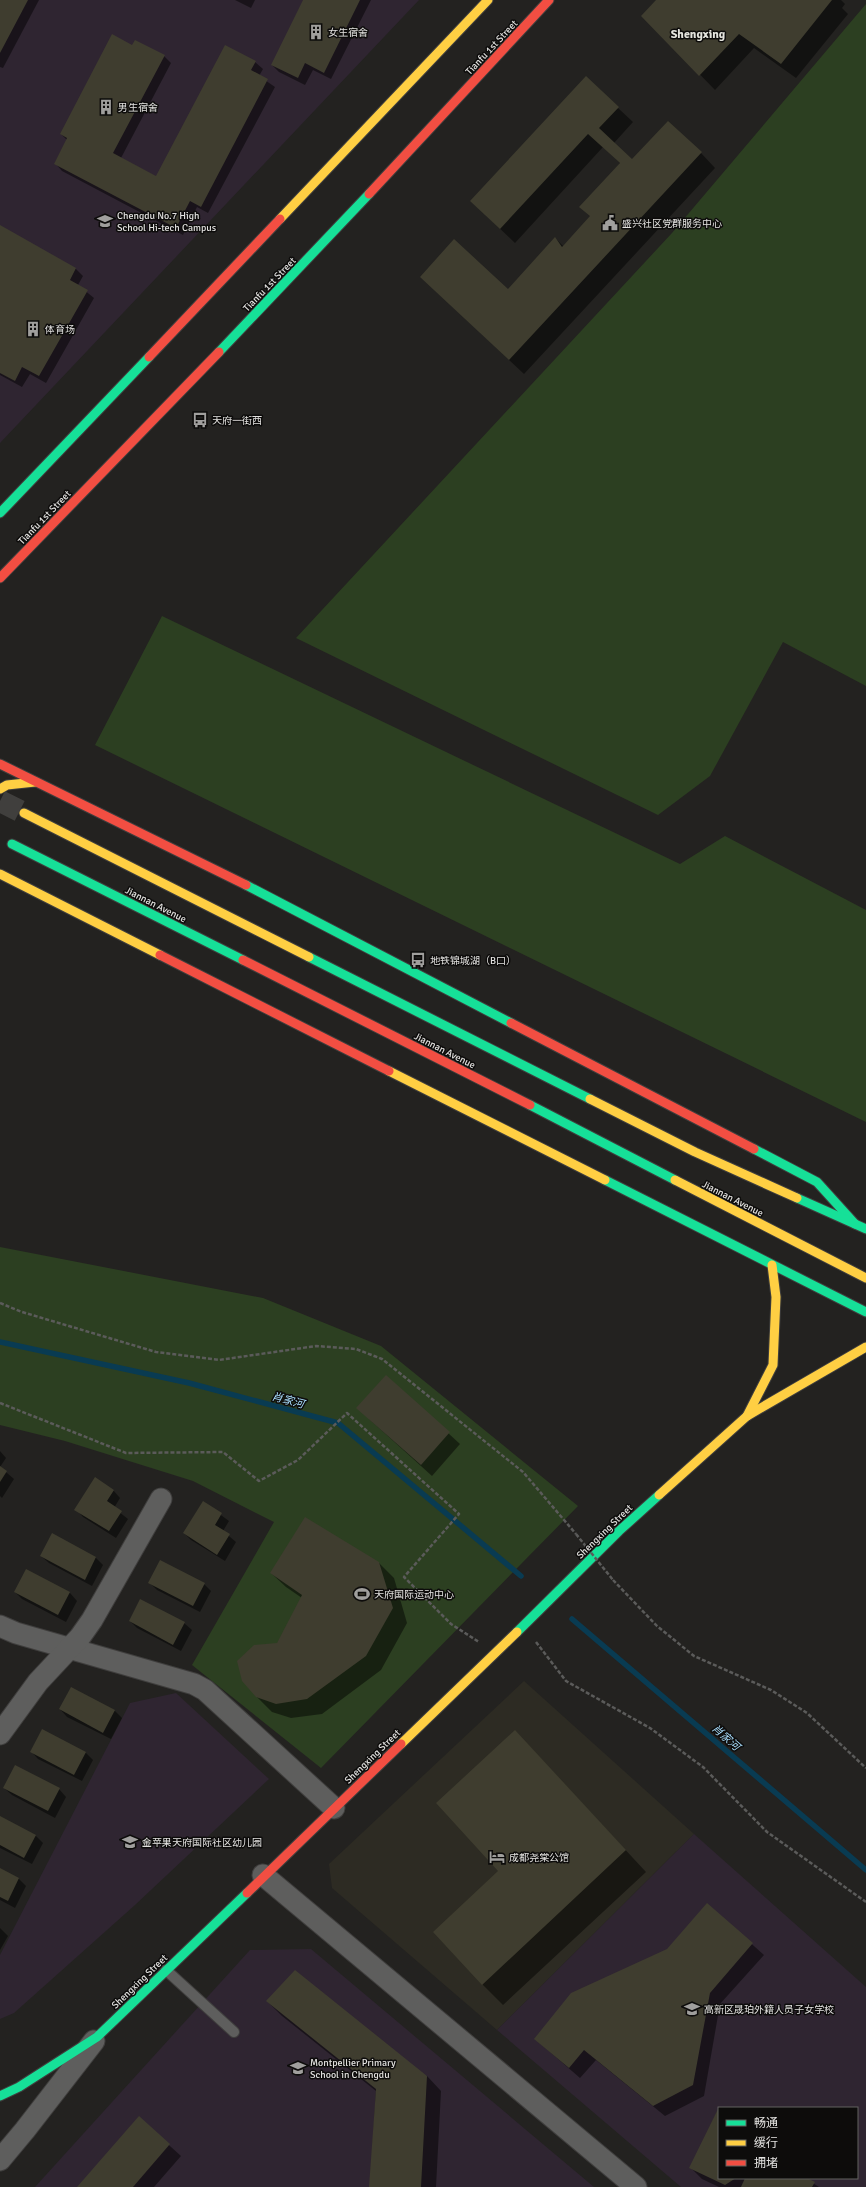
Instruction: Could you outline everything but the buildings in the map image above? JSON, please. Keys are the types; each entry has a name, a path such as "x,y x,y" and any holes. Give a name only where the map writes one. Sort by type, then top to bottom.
{"main road":[{"path":"0,513 488,0"},
{"name":"Tianfu 1st Street","path":"0,578 217,355 405,156 549,0"},
{"path":"0,764 265,894 817,1182 856,1224"},
{"path":"0,790 8,785 35,782"},
{"path":"24,813 695,1152 866,1229"},
{"name":"Jiannan Avenue","path":"12,844 418,1048 866,1278"},
{"path":"0,874 866,1312"},
{"path":"747,1416 773,1365 776,1297 772,1265"},
{"path":"747,1416 866,1347"},
{"name":"Shengxing Street","path":"0,2096 19,2087 97,2037 263,1875 496,1653 619,1531 747,1416"}],"street":[{"path":"0,1734 38,1682 92,1620 161,1499"},
{"path":"0,1626 16,1633 176,1678 205,1690 334,1808"},
{"path":"263,1875 636,2187"},
{"path":"0,2160 26,2130 97,2037"}],"lane":[{"path":"166,1970 234,2032"}],"path":[{"path":"0,1303 22,1312 156,1352 219,1360 316,1346 356,1349 382,1359 523,1472 613,1580 657,1626 694,1656 771,1690 801,1709 866,1768"},
{"path":"0,1403 126,1453 223,1452 259,1481 298,1460 347,1413 459,1514 404,1577 451,1624 496,1653"},
{"path":"523,1626 566,1681 650,1728 703,1767 767,1832 866,1902"}],"shaded area":[{"name":"Chengdu No.7 High School Hi-tech Campus","path":"0,0 419,0 0,443"},
{"path":"524,1681 694,1834 497,2030 332,1888 329,1864"},
{"name":"金苹果天府国际社区幼儿园","path":"176,1693 269,1779 135,1905 14,2013 0,2019 0,1955 130,1703"},
{"name":"高新区晟珀外籍人员子女学校","path":"694,1834 866,1987 866,2187 681,2187 497,2030"},
{"name":"Montpellier Primary School in Chengdu","path":"311,1949 594,2187 35,2187 250,1950"}],"green space":[{"path":"866,4 866,686 783,642 710,776 658,815 296,638 672,233"},
{"path":"162,616 680,864 725,836 866,910 866,1122 95,745"},
{"path":"0,1247 263,1298 381,1346 578,1506 321,1768 192,1665 274,1522 193,1481 65,1441 0,1425"}],"waterway":[{"name":"肖家河","path":"0,1342 189,1383 338,1423 521,1576"},
{"name":"肖家河","path":"572,1619 866,1870"}],"tunnel":[{"path":"0,801 24,813"}],"traffic: fast":[{"path":"219,352 369,194"},
{"path":"0,513 149,357"},
{"path":"12,844 243,960"},
{"path":"246,885 511,1023"},
{"path":"309,957 590,1099"},
{"path":"530,1105 675,1180"},
{"path":"754,1149 817,1182 855,1224"},
{"path":"605,1180 866,1312"},
{"path":"797,1198 866,1229"},
{"path":"517,1632 619,1531 659,1495"},
{"path":"0,2096 19,2087 97,2037 247,1893"}],"traffic: slow":[{"path":"280,219 488,0"},
{"path":"0,789 7,785 35,782"},
{"path":"24,813 309,957"},
{"path":"0,874 160,955"},
{"path":"389,1071 605,1180"},
{"path":"590,1099 695,1152 797,1198"},
{"path":"675,1180 866,1278"},
{"path":"747,1416 773,1365 776,1297 772,1265"},
{"path":"659,1495 747,1416 866,1347"},
{"path":"401,1744 517,1632"}],"traffic: jam":[{"path":"369,194 549,0"},
{"path":"149,357 280,219"},
{"path":"0,578 219,352"},
{"path":"0,764 246,885"},
{"path":"160,955 389,1071"},
{"path":"243,960 530,1105"},
{"path":"511,1023 754,1149"},
{"path":"247,1893 401,1744"}],"place":[{"name":"女生宿舍","path":"316,32"},
{"name":"男生宿舍","path":"106,107"},
{"name":"Chengdu No.7 High School Hi-tech Campus","path":"105,221"},
{"name":"盛兴社区党群服务中心","path":"610,223"},
{"name":"体育场","path":"33,329"},
{"name":"天府一街西","path":"200,420"},
{"name":"地铁锦城湖（B口）","path":"418,960"},
{"name":"天府国际运动中心","path":"362,1594"},
{"name":"金苹果天府国际社区幼儿园","path":"130,1842"},
{"name":"成都尧棠公馆","path":"497,1857"},
{"name":"高新区晟珀外籍人员子女学校","path":"692,2009"},
{"name":"Montpellier Primary School in Chengdu","path":"298,2068"}],"district":[{"name":"Shengxing","path":"698,34"}]}
